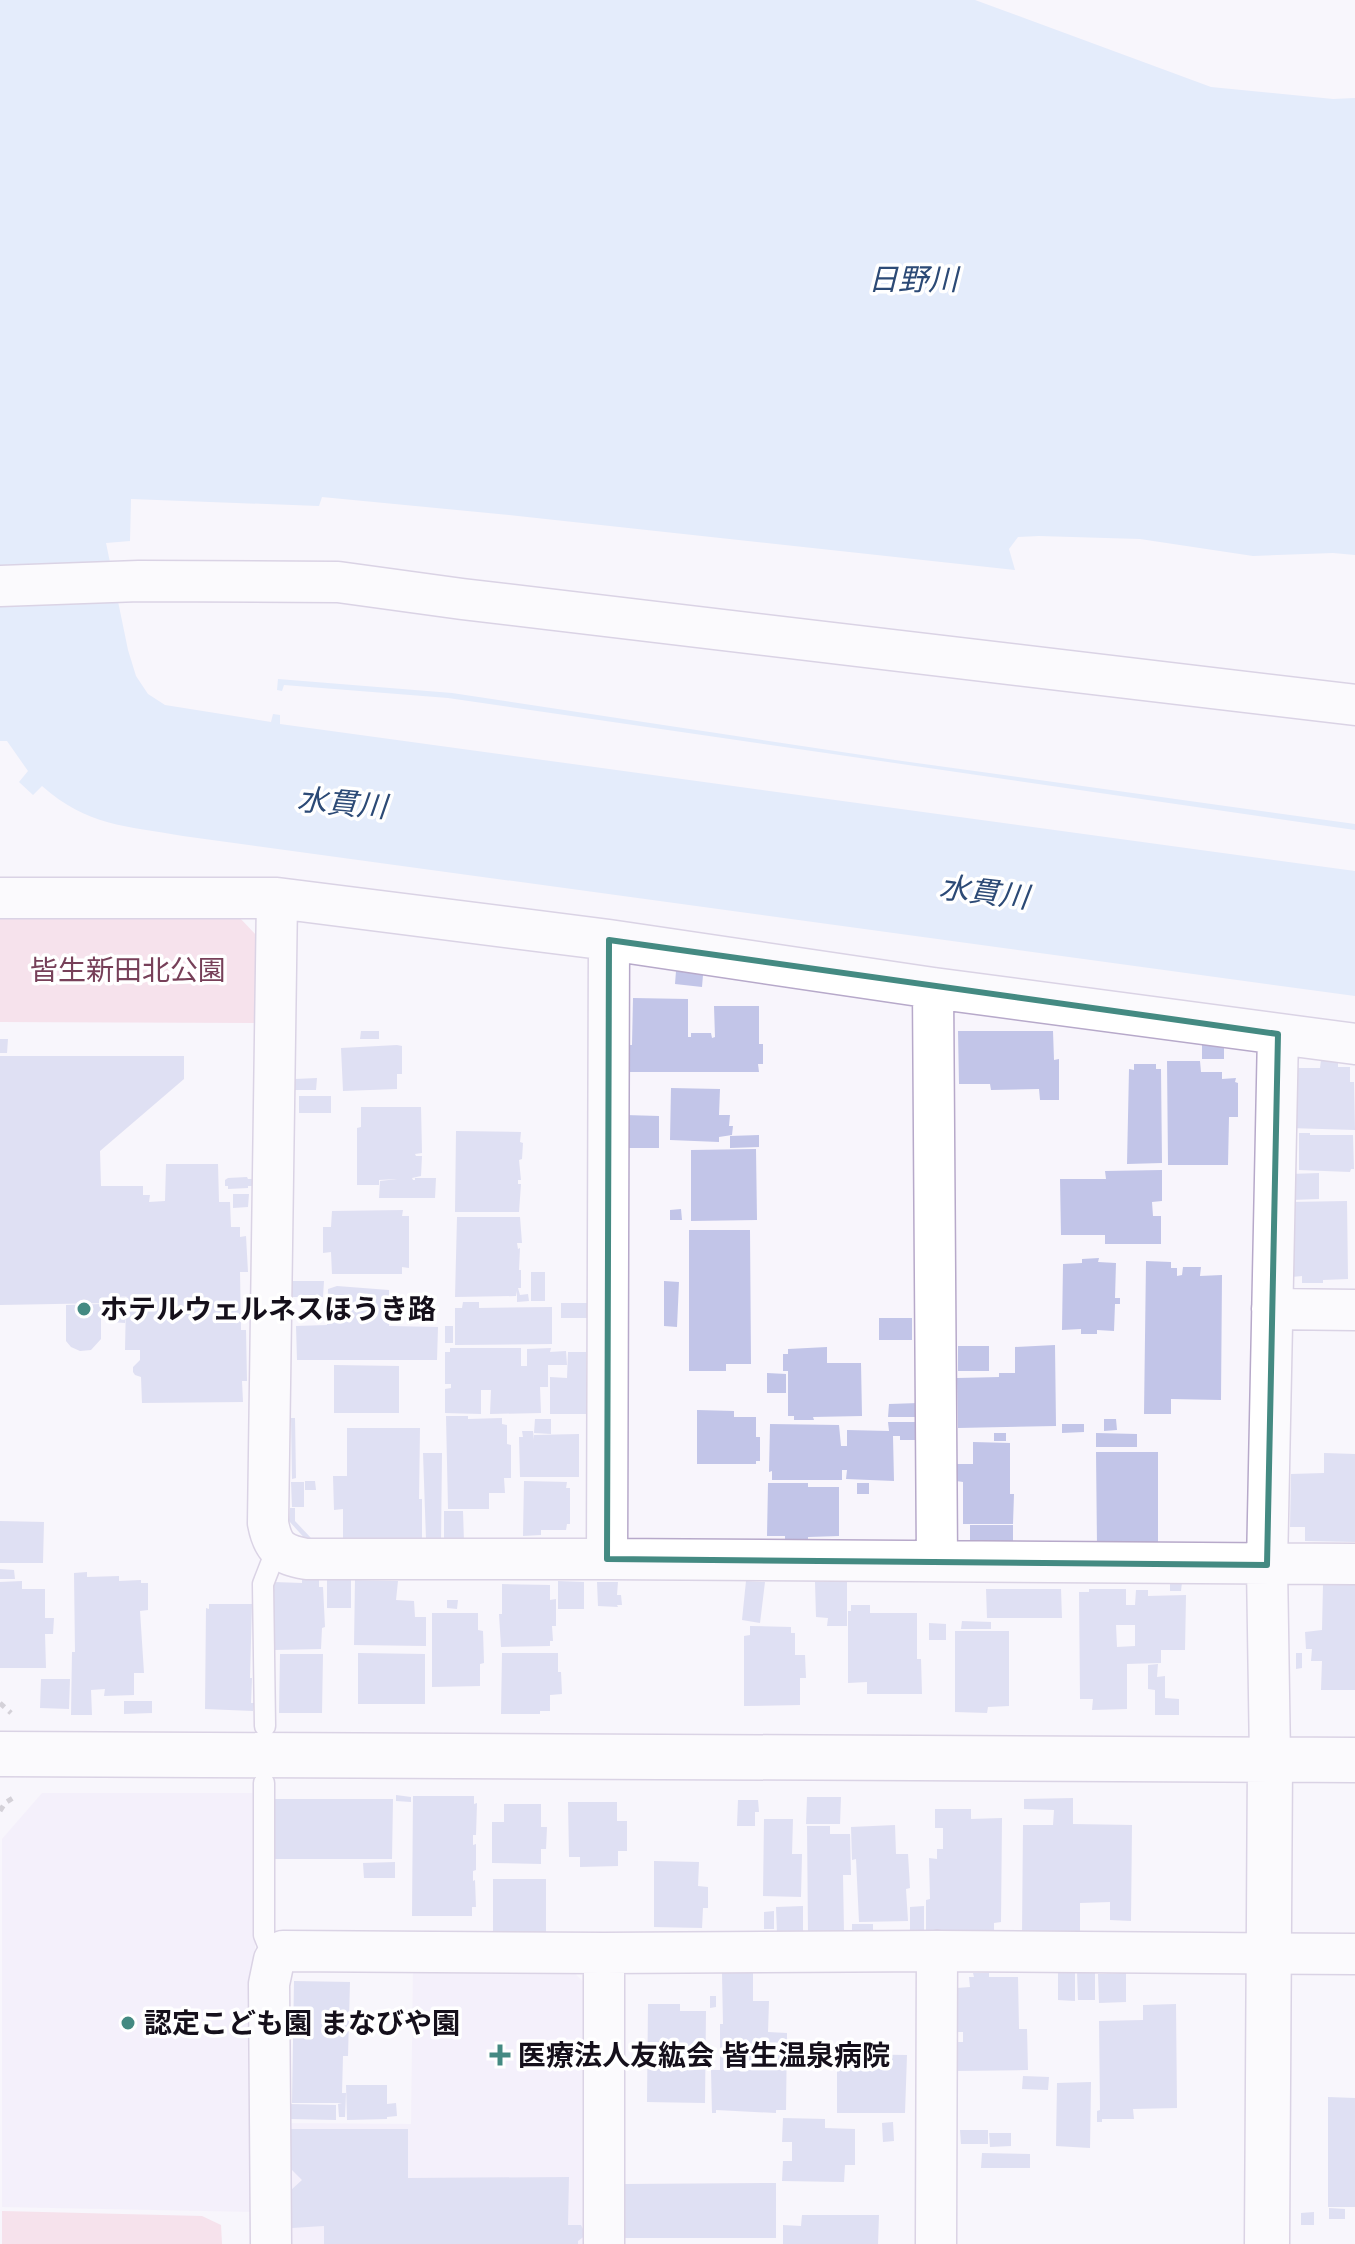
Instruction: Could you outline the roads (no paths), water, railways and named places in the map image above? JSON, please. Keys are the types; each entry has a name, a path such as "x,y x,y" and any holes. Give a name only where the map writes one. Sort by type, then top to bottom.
{"street":[{"path":"0,586 139,581 338,582 1355,705"},
{"path":"0,898 277,898 609,940 933,988 1355,1044"},
{"path":"277,898 268,1523 277,1548 288,1555 306,1559 1355,1564"},
{"path":"607,1559 609,940"},
{"path":"933,988 937,1561"},
{"path":"1267,2244 1270,1759 1267,1565 1278,1034"},
{"path":"1272,1309 1355,1310"},
{"path":"0,1754 1355,1760"},
{"path":"271,2244 269,1984 274,1960 283,1951 1355,1954"},
{"path":"936,2244 937,1951"},
{"path":"604,1953 604,2244"}],"lane":[{"path":"265,1726 263,1584 277,1548"},
{"path":"264,1783 264,1935 274,1960"}],"water":[{"name":"日野川","path":"0,0 975,0 1211,87 1333,99 1355,98 1355,555 1253,556 1140,539 1039,536 1018,537 1009,549 1015,570 322,497 319,506 131,499 130,541 106,543 136,676 148,694 165,705 271,722 273,714 280,715 280,724 1355,871 1355,996 183,836 91,817 42,786 33,795 19,782 28,771 7,741 0,741"},
{"path":"278,679 452,693 895,760 1355,824 1355,830 448,698 284,685 282,691 277,690"}],"place":[{"name":"ホテルウェルネスほうき路","path":"84,1309"},
{"name":"認定こども園 まなびや園","path":"128,2023"},
{"name":"医療法人友紘会 皆生温泉病院","path":"500,2055"}],"water label":[{"name":"水貫川","path":"342,803"},
{"name":"水貫川","path":"984,892"}],"park label":[{"name":"皆生新田北公園","path":"128,970"}]}
